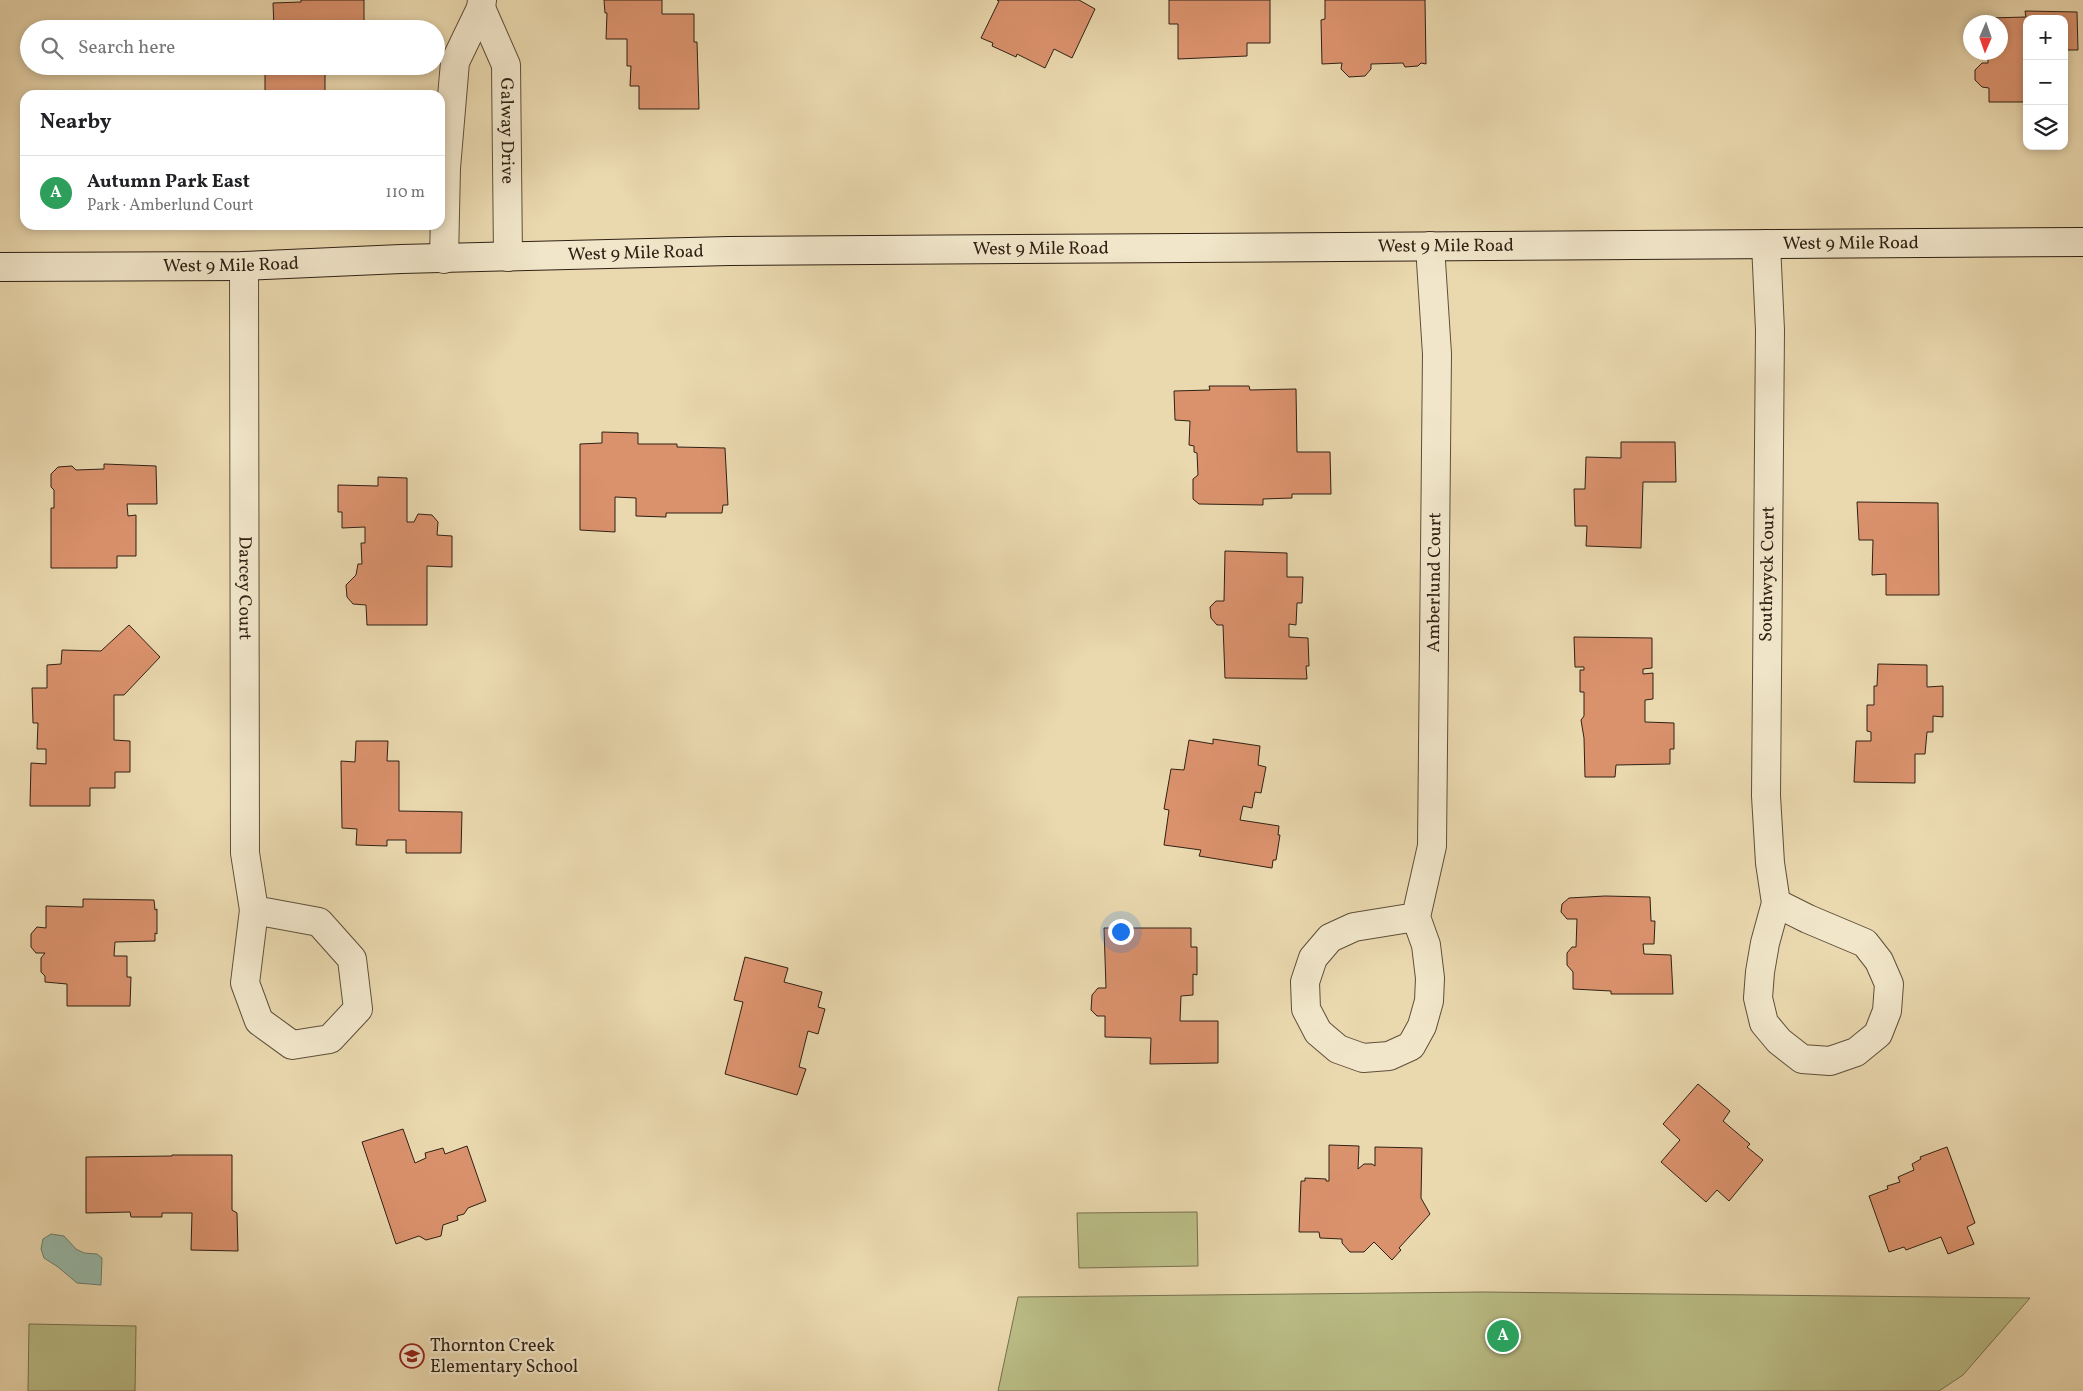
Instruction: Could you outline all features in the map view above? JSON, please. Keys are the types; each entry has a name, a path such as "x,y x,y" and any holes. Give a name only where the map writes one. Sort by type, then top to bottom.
{"street":[{"name":"Galway Drive","path":"481,4 506,65 508,257"},
{"name":"Galway Drive","path":"445,213 446,168 455,62 481,4"},
{"name":"Galway Drive","path":"444,258 445,230"},
{"name":"West 9 Mile Road","path":"0,267 244,266 444,258 730,252 2083,242"},
{"name":"Southwyck Court","path":"1766,244 1770,320 1766,796 1770,863 1776,903 1765,943 1758,998 1764,1023 1779,1042 1802,1059 1830,1061 1856,1052 1878,1034 1887,1011 1889,984 1879,961 1865,943 1776,903"},
{"name":"Amberlund Court","path":"1416,918 1432,846 1436,354 1430,246"},
{"name":"Darcey Court","path":"244,266 245,853 254,910 245,983 259,1021 292,1045 330,1039 358,1009 352,959 319,922 254,910"},
{"path":"1416,918 1426,945 1430,978 1429,1001 1422,1026 1411,1046 1389,1056 1363,1058 1338,1049 1318,1032 1306,1008 1305,982 1313,958 1330,938 1354,927 1416,918"}],"green space":[{"path":"1197,1212 1198,1266 1079,1268 1077,1213"},
{"path":"1483,1292 2030,1298 1963,1375 1939,1391 998,1391 1018,1297"},
{"path":"29,1324 136,1326 135,1391 28,1391"}],"shaded area":[{"path":"51,1234 64,1236 76,1249 84,1253 97,1254 102,1258 101,1285 77,1283 44,1258 41,1249 43,1239"}],"building":[{"path":"301,0 364,0 364,20 274,20 273,3 301,2"},
{"path":"604,0 662,0 662,14 694,14 694,42 697,42 699,109 639,109 639,86 630,86 631,66 627,66 627,39 606,39 607,13 605,13"},
{"path":"997,0 1079,0 1095,9 1072,58 1054,49 1045,68 1017,54 1016,57 992,46 993,43 981,38 999,1"},
{"path":"1169,0 1270,0 1270,43 1247,43 1247,56 1178,59 1178,24 1169,24"},
{"path":"1325,0 1425,0 1426,64 1421,63 1418,66 1405,67 1403,63 1371,64 1371,69 1365,76 1349,77 1341,69 1342,63 1322,64 1321,20 1325,19"},
{"path":"2025,11 2077,12 2078,50 2068,50 2068,15 2026,15"},
{"path":"2008,17 2023,17 2023,102 1989,102 1989,88 1982,87 1975,80 1975,70 1982,63 1988,63 1988,60 2008,60"},
{"path":"265,75 325,75 325,90 265,90"},
{"path":"1209,386 1249,386 1250,390 1296,389 1297,452 1330,452 1331,494 1292,494 1292,498 1263,499 1263,505 1199,504 1193,499 1193,479 1198,475 1197,453 1194,452 1194,446 1189,445 1190,421 1175,420 1174,391 1210,390"},
{"path":"602,432 638,433 638,444 677,444 677,447 725,448 728,505 723,505 722,513 666,513 666,517 636,516 636,498 615,497 615,532 580,530 580,444 602,443"},
{"path":"1621,442 1675,442 1676,482 1643,482 1641,548 1586,546 1587,526 1575,526 1574,489 1585,489 1586,457 1621,458"},
{"path":"104,464 156,466 157,504 127,504 128,516 136,515 136,556 117,556 117,568 51,568 51,508 54,508 54,490 51,487 51,474 58,467 72,466 76,470 104,469"},
{"path":"378,477 407,478 407,522 414,522 418,514 432,515 438,522 437,535 452,536 452,567 427,566 427,625 367,625 366,605 353,604 347,597 346,585 356,575 358,564 362,564 361,543 365,543 365,527 342,528 342,512 338,512 338,485 378,486"},
{"path":"1857,502 1938,503 1939,595 1886,595 1886,574 1872,575 1873,540 1859,540"},
{"path":"1225,551 1287,553 1287,577 1303,577 1302,603 1297,603 1296,625 1289,624 1289,637 1308,638 1309,666 1306,666 1307,679 1225,678 1223,625 1217,625 1211,618 1210,607 1216,601 1224,601"},
{"path":"129,625 160,657 124,695 114,695 114,740 130,741 130,772 115,772 115,788 90,788 90,806 30,806 31,763 46,764 46,749 37,749 38,723 33,723 32,688 47,688 47,665 61,664 62,650 101,651"},
{"path":"1574,637 1652,638 1652,668 1643,669 1643,674 1653,673 1653,699 1645,700 1645,722 1674,723 1674,749 1670,749 1670,764 1616,765 1615,777 1585,777 1584,738 1581,720 1584,716 1584,692 1580,692 1580,670 1584,670 1584,667 1575,667"},
{"path":"1878,664 1927,665 1927,687 1943,686 1943,717 1933,716 1933,732 1927,732 1925,754 1915,754 1915,783 1854,782 1856,741 1871,741 1871,732 1867,731 1867,705 1874,705 1874,686 1877,686"},
{"path":"1213,739 1260,746 1258,765 1266,767 1261,793 1255,792 1252,808 1243,806 1240,820 1279,826 1278,835 1280,835 1276,860 1273,860 1272,868 1199,856 1201,850 1164,845 1169,810 1164,809 1171,769 1184,770 1189,740 1213,744"},
{"path":"356,741 388,741 387,761 399,761 399,811 462,812 461,853 406,853 406,840 387,840 387,846 356,845 357,829 342,828 341,761 355,762"},
{"path":"1605,896 1650,897 1651,921 1655,921 1654,944 1643,944 1644,954 1671,955 1673,994 1611,994 1611,991 1573,989 1573,972 1567,965 1567,953 1572,947 1576,947 1577,919 1567,919 1561,912 1562,904 1569,898"},
{"path":"83,899 154,900 155,910 157,909 157,934 155,933 155,941 115,942 114,956 127,956 127,977 131,977 130,1006 67,1006 67,984 45,982 45,976 41,972 41,958 45,953 36,953 31,947 31,934 37,927 46,928 46,906 83,907"},
{"path":"1104,928 1191,928 1191,947 1197,947 1197,975 1193,974 1193,995 1181,996 1180,1021 1218,1021 1218,1063 1150,1064 1151,1038 1105,1037 1105,1016 1097,1016 1091,1010 1092,995 1098,988 1106,988"},
{"path":"745,957 788,968 784,982 822,992 818,1007 825,1009 818,1034 808,1031 799,1067 806,1069 797,1095 725,1074 743,1002 734,1000"},
{"path":"1698,1084 1730,1111 1723,1121 1750,1144 1747,1147 1763,1160 1729,1201 1717,1190 1706,1202 1661,1162 1680,1140 1663,1124"},
{"path":"403,1129 415,1163 426,1158 425,1153 443,1148 445,1154 467,1146 486,1201 468,1208 464,1214 457,1216 458,1220 443,1225 441,1236 426,1240 419,1236 396,1244 362,1142"},
{"path":"1329,1145 1359,1146 1358,1169 1364,1164 1375,1166 1375,1147 1422,1148 1421,1198 1430,1214 1399,1248 1401,1250 1392,1260 1374,1242 1364,1252 1350,1252 1342,1243 1342,1239 1320,1238 1319,1232 1299,1232 1301,1181 1305,1181 1305,1178 1326,1179 1326,1181 1329,1181"},
{"path":"1947,1147 1975,1223 1967,1227 1974,1244 1948,1254 1941,1237 1906,1250 1904,1247 1889,1252 1869,1196 1888,1189 1887,1186 1900,1182 1898,1177 1914,1170 1912,1164 1921,1159 1920,1157"},
{"path":"232,1155 232,1210 237,1213 238,1251 191,1250 192,1213 162,1213 162,1217 131,1217 130,1212 86,1213 86,1157"}],"place":[{"name":"Autumn Park East","path":"1503,1336"},
{"name":"Thornton Creek Elementary School","path":"412,1356"}]}
